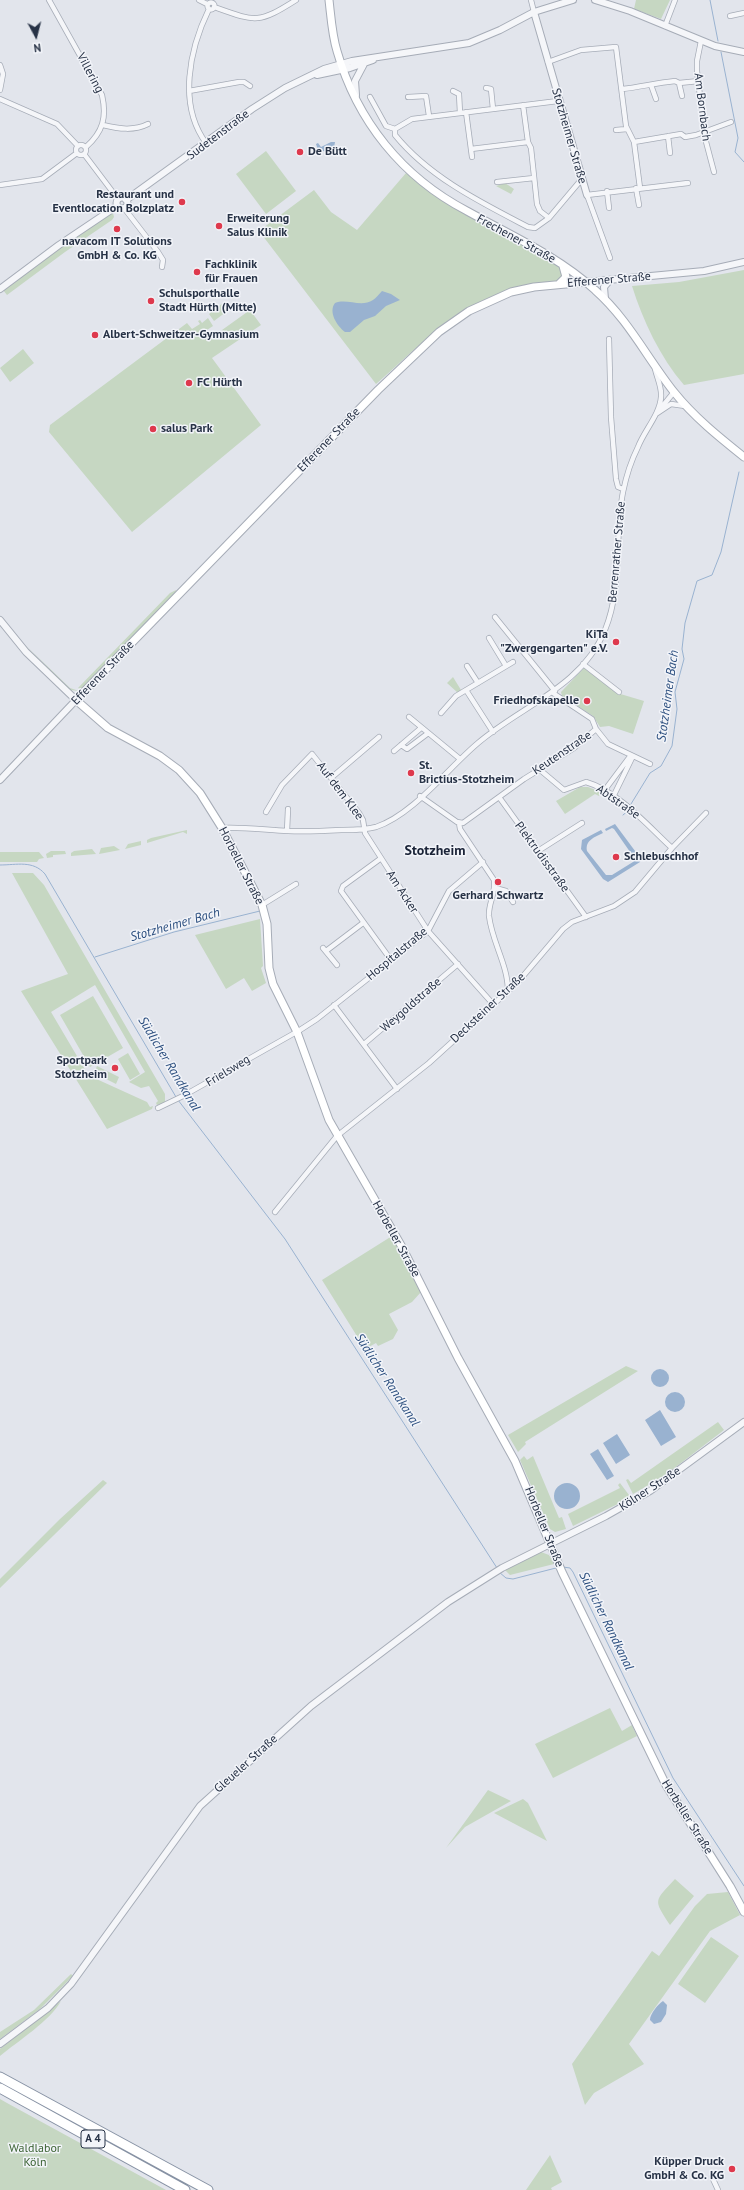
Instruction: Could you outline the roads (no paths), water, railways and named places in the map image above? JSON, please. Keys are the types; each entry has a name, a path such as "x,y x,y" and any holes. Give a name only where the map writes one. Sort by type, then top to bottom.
{"highway":[{"name":"A 4","path":"0,2077 208,2190"},
{"name":"A 4","path":"0,2088 185,2190"}],"main road":[{"name":"Frechener Straße","path":"329,0 336,49 357,101 380,139 401,164 419,180 447,200 538,249 587,282 605,299 632,331 654,365 686,406 716,435 744,457"},
{"path":"559,284 566,277 563,266"},
{"name":"Efferener Straße","path":"76,700 378,390 439,332 469,311 496,298 534,287 587,282"},
{"name":"Horbeller Straße","path":"76,700 108,728 160,756 179,770 200,793 222,828 262,906 267,924 269,968 273,984 297,1032 322,1103 337,1136 402,1247 458,1358 515,1461 530,1492 558,1564 669,1791 730,1886 744,1912"}],"street":[{"name":"Villering","path":"49,0 100,89 105,109 103,125 94,140 86,148"},
{"path":"200,0 254,19 268,17 296,0"},
{"path":"531,0 534,12"},
{"path":"342,66 385,55 441,49 469,43 500,30 534,12 573,0"},
{"path":"595,0 630,11 701,41 726,49 744,52"},
{"path":"665,26 675,0"},
{"path":"206,143 194,123 189,91 193,59 211,5"},
{"name":"Stotzheimer Straße","path":"534,12 581,180 610,258"},
{"path":"730,16 744,13"},
{"name":"Am Bornbach","path":"701,41 697,61 705,132 710,162 714,172"},
{"path":"548,62 581,50 616,47 627,129 634,142 638,205"},
{"path":"342,66 364,64 385,55"},
{"path":"357,101 355,81 364,64"},
{"path":"0,65 3,74 0,90"},
{"name":"Sudetenstraße","path":"126,200 270,97 313,76 342,66"},
{"path":"622,89 675,81 679,83 699,81"},
{"path":"189,91 239,82 244,82 250,86"},
{"path":"679,83 682,96"},
{"path":"651,85 656,99"},
{"path":"486,88 491,89 494,109"},
{"path":"453,91 458,94 460,113"},
{"path":"408,97 426,96 429,116"},
{"path":"370,97 386,126 395,129"},
{"path":"0,99 57,124 78,146 82,145 86,148 84,154"},
{"path":"395,129 408,120 429,116 558,101"},
{"path":"523,105 528,142 530,144 537,204 540,211 549,218"},
{"path":"466,112 472,157"},
{"path":"634,142 654,140 657,137 681,134 685,136 705,132 731,122"},
{"path":"103,125 129,129 148,124"},
{"path":"395,129 395,135 422,162 470,196 528,227 535,228 549,218 581,180"},
{"path":"616,130 627,129"},
{"path":"668,136 670,153"},
{"path":"471,150 528,142"},
{"path":"77,153 78,146"},
{"path":"0,185 42,179 77,153 84,154 118,199"},
{"path":"497,182 534,178"},
{"path":"587,195 607,191 688,183"},
{"path":"607,191 609,208"},
{"path":"118,199 121,198 126,200 127,204 124,208"},
{"path":"117,206 116,202 118,199"},
{"path":"0,289 59,245 117,206 124,208 158,252 163,260 162,267"},
{"name":"Efferener Straße","path":"587,282 704,271 744,262"},
{"path":"605,299 604,287 610,280"},
{"name":"Berrenrather Straße","path":"609,339 611,417 616,479 618,487 623,489"},
{"name":"Berrenrather Straße","path":"222,828 287,831 364,829 375,827 394,817 493,732 554,692 583,664 595,649 604,633 613,604 617,570 619,513 623,489 637,447 662,396 654,365"},
{"name":"Berrenrather Straße","path":"654,415 674,392"},
{"name":"Berrenrather Straße","path":"654,415 671,404 686,406"},
{"path":"495,617 554,692"},
{"name":"Horbeller Straße","path":"0,620 26,652 76,700"},
{"path":"489,638 506,666"},
{"path":"441,713 456,696 513,662"},
{"path":"583,664 619,692"},
{"path":"467,666 478,683"},
{"path":"466,690 493,732"},
{"name":"Keutenstraße","path":"459,823 474,816 539,769 574,748 596,729 592,719 554,692"},
{"name":"Efferener Straße","path":"0,780 76,700"},
{"path":"409,717 427,734 460,759"},
{"path":"394,750 421,728"},
{"path":"596,729 608,744 650,764"},
{"path":"401,745 407,749 427,734"},
{"path":"331,778 379,736"},
{"name":"Auf dem Klee","path":"266,812 282,785 312,754 359,813 363,820 364,829"},
{"path":"604,791 632,756"},
{"path":"613,797 632,756"},
{"name":"Abtstraße","path":"539,769 564,790 583,782 604,791 636,812 672,848"},
{"path":"420,796 459,823 460,829 491,874 495,888 490,902 489,918 507,976 508,991"},
{"name":"Plektrudisstraße","path":"499,797 586,917"},
{"path":"287,831 288,809"},
{"name":"Decksteiner Straße","path":"274,1212 337,1136 429,1063 518,982 559,932 572,922 614,906 635,892 672,848 706,813"},
{"path":"538,851 582,823"},
{"name":"Am Acker","path":"364,829 380,859 428,932 493,1004"},
{"path":"380,859 342,888 342,894 391,960"},
{"name":"Hospitalstraße","path":"297,1032 428,932 449,891 483,862"},
{"path":"262,906 296,884"},
{"path":"495,888 506,891 513,902"},
{"path":"337,965 324,949 363,923"},
{"name":"Weygoldstraße","path":"364,1044 458,964"},
{"path":"507,976 518,982"},
{"path":"334,1005 398,1089"},
{"name":"Frielsweg","path":"158,1108 183,1096 297,1032"},
{"name":"Kölner Straße","path":"549,1543 606,1516 650,1491 744,1422"},
{"name":"Gleueler Straße","path":"0,2044 44,2012 71,1984 204,1801 325,1694 442,1606 494,1572 549,1543"},
{"path":"712,2178 718,2190"}],"water":[{"path":"331,142 335,142 333,153 318,150 316,144 318,143 321,147"},
{"path":"382,291 391,294 400,300 386,306 375,316 364,320 350,332 345,332 334,319 332,310 335,303 368,302 374,299"},
{"path":"615,824 641,859 640,862 608,882 603,879 581,849 582,840 601,830 603,833 589,842 587,851 606,875 612,875 633,862 635,859 614,829 612,828 606,831 605,829"},
{"path":"656,1369 664,1369 669,1374 667,1385 664,1387 656,1387 651,1382 651,1374"},
{"path":"675,1392 682,1395 685,1402 682,1409 675,1412 668,1409 665,1402 668,1395"},
{"path":"660,1410 676,1437 661,1446 645,1420"},
{"path":"617,1434 630,1455 616,1464 603,1443"},
{"path":"598,1449 614,1476 607,1480 590,1454"},
{"path":"567,1483 576,1487 580,1496 576,1505 567,1509 558,1505 554,1496 558,1487"},
{"path":"663,2001 667,2005 666,2014 661,2022 654,2024 650,2020 651,2015"}],"waterway":[{"name":"Stotzheimer Bach","path":"710,0 718,41"},
{"name":"Stotzheimer Bach","path":"721,52 738,138 735,152 744,162"},
{"name":"Stotzheimer Bach","path":"631,804 650,773 661,766 672,746 677,709 675,692 684,659 682,649 685,623 697,581 712,575 721,552 739,472"},
{"name":"Stotzheimer Bach","path":"623,815 629,810"},
{"name":"Südlicher Randkanal","path":"0,865 30,865 45,874 176,1097"},
{"name":"Stotzheimer Bach","path":"95,957 174,932 260,911"},
{"name":"Südlicher Randkanal","path":"178,1100 285,1239 497,1568"},
{"name":"Südlicher Randkanal","path":"563,1567 570,1568 573,1572 673,1778 744,1886"},
{"name":"Südlicher Randkanal","path":"499,1572 506,1578 513,1579 556,1568"}],"place":[{"name":"De Bütt","path":"300,152"},
{"name":"Restaurant und Eventlocation Bolzplatz","path":"182,202"},
{"name":"Erweiterung Salus Klinik","path":"219,226"},
{"name":"navacom IT Solutions GmbH & Co. KG","path":"117,229"},
{"name":"Fachklinik für Frauen","path":"197,272"},
{"name":"Schulsporthalle Stadt Hürth (Mitte)","path":"151,301"},
{"name":"Albert-Schweitzer-Gymnasium","path":"95,335"},
{"name":"FC Hürth","path":"189,383"},
{"name":"salus Park","path":"153,429"},
{"name":"KiTa \"Zwergengarten\" e.V.","path":"616,642"},
{"name":"Friedhofskapelle","path":"587,701"},
{"name":"St. Brictius-Stotzheim","path":"411,773"},
{"name":"Schlebuschhof","path":"616,857"},
{"name":"Gerhard Schwartz","path":"498,882"},
{"name":"Sportpark Stotzheim","path":"115,1068"},
{"name":"Küpper Druck GmbH & Co. KG","path":"732,2169"}],"district":[{"name":"Stotzheim","path":"435,851"}],"park label":[{"name":"Waldlabor Köln","path":"35,2156"}]}
